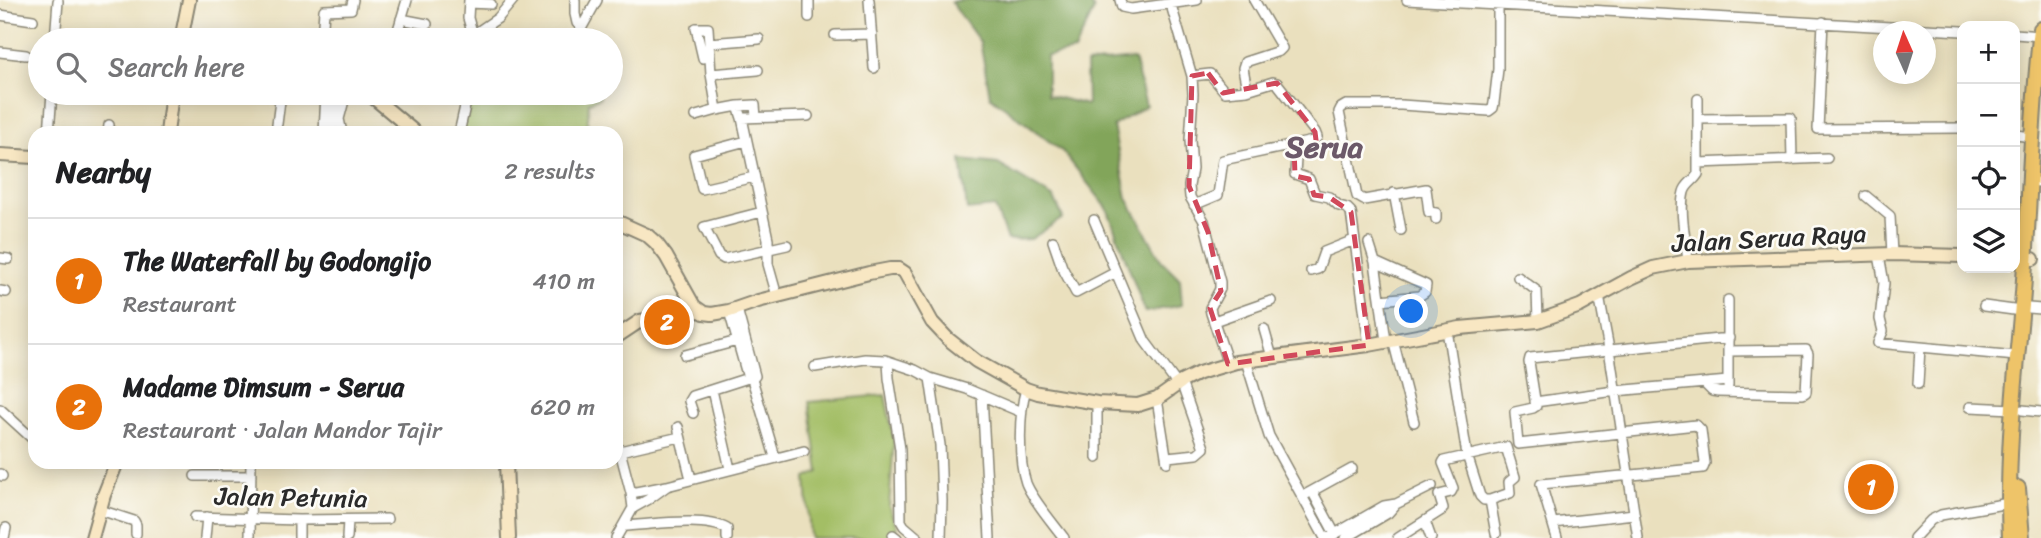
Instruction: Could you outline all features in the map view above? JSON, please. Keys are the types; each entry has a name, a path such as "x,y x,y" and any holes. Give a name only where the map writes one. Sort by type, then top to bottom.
{"highway":[{"path":"2022,538 2018,470 2028,410 2030,310 2024,259 2037,139 2041,29"},
{"path":"2024,259 2039,182 2037,139"},
{"path":"2010,538 2009,503 2028,410 2016,356 2030,310"}],"main road":[{"path":"183,28 189,0"},
{"path":"168,126 170,105"},
{"path":"389,105 409,126"},
{"path":"0,155 28,157"},
{"path":"623,224 648,234 656,243 699,311"},
{"name":"Jalan Serua Raya","path":"623,332 649,318 699,311 712,314 733,310 869,273 899,269 905,273 932,322 948,340 976,361 1026,390 1097,403 1138,405 1157,399 1199,373 1246,360 1369,345 1447,330 1538,321 1569,311 1653,268 1688,261 1886,255 1957,256"},
{"path":"92,538 112,469"},
{"path":"506,469 509,538"}],"street":[{"path":"323,28 324,10 351,9 353,0"},
{"path":"398,28 407,0"},
{"path":"486,28 513,0"},
{"path":"575,0 577,23 582,27 597,0"},
{"path":"809,0 809,17"},
{"path":"869,0 874,68"},
{"path":"1120,0 1122,7 1126,9 1197,0"},
{"path":"1247,90 1243,68 1245,61 1282,48 1254,0"},
{"path":"1407,0 1957,31"},
{"path":"56,28 58,1"},
{"path":"470,28 469,2 491,5"},
{"path":"1436,219 1436,214 1429,212 1426,188 1364,200 1357,196 1339,112 1346,105 1374,104 1489,111 1493,108 1498,69 1498,3"},
{"path":"1171,5 1192,76 1194,102 1189,186 1194,205 1208,232 1220,282 1219,293 1210,308 1228,364"},
{"path":"0,15 33,20"},
{"path":"401,19 427,24"},
{"path":"1823,22 1818,129 1957,128"},
{"path":"710,57 703,58 696,28 708,27 717,110"},
{"path":"835,35 872,34"},
{"path":"2020,34 2041,36"},
{"path":"709,43 759,39"},
{"path":"0,52 26,55"},
{"path":"711,74 758,70"},
{"path":"1192,76 1208,73 1222,91 1247,90 1277,83 1317,137 1316,141 1223,160 1218,195 1194,205"},
{"path":"1688,261 1684,193 1697,177 1698,99"},
{"path":"50,126 51,105"},
{"path":"277,124 279,105"},
{"path":"326,105 327,126"},
{"path":"328,126 333,105"},
{"path":"340,126 339,119 343,105"},
{"path":"461,126 465,105"},
{"path":"696,116 738,106 755,105 756,117"},
{"path":"738,106 768,239 768,264 777,296"},
{"path":"742,118 808,116"},
{"path":"1698,119 1791,118 1792,160"},
{"path":"746,141 694,155 702,190 754,177"},
{"path":"1294,145 1295,174 1309,179 1315,194 1329,197 1339,206 1349,209"},
{"path":"1698,163 1827,158"},
{"path":"1394,193 1401,230"},
{"path":"1866,196 1890,216 1880,319 1883,331 1878,343 2016,356"},
{"path":"1349,209 1360,198"},
{"path":"1349,209 1369,345"},
{"path":"762,212 704,227 719,256 724,259 787,245"},
{"path":"1094,220 1145,341 1179,383 1204,449 1167,460 1157,399"},
{"path":"1311,271 1319,268 1324,252 1354,240"},
{"path":"1053,242 1076,293 1116,272"},
{"path":"1369,243 1375,261 1389,340 1414,422"},
{"path":"1375,261 1424,283 1426,288 1419,296 1381,300"},
{"path":"1518,276 1537,291 1538,321"},
{"path":"1599,295 1638,538"},
{"path":"1728,300 1728,393"},
{"path":"1214,321 1271,301"},
{"path":"1984,306 2030,310"},
{"path":"733,310 750,379 775,457"},
{"path":"1264,329 1272,357"},
{"path":"1398,538 1442,510 1440,495 1451,492 1453,488 1443,461 1467,455 1507,448 1515,477 1509,482 1510,493 1490,500 1483,500 1480,496 1467,455 1447,330"},
{"path":"1557,538 1541,484 1705,467 1701,430 1696,425 1518,444 1515,412 1535,407 1528,362 1530,358 1729,338"},
{"path":"685,355 742,340"},
{"path":"1918,384 1920,347"},
{"path":"1704,383 1712,391 1728,393 1805,393 1806,351 1728,351"},
{"path":"815,367 874,359 887,360 930,378 967,388 1021,412"},
{"path":"887,360 900,449 901,521 918,538"},
{"path":"1246,360 1269,436 1308,494 1329,537 1384,506 1396,504 1432,486"},
{"path":"930,378 940,445 941,538"},
{"path":"693,413 689,401 692,396 750,379"},
{"path":"1535,402 1615,391 1728,381"},
{"path":"712,390 730,469"},
{"path":"1026,390 1021,412 1021,452 1026,482 1064,538"},
{"path":"982,395 990,538"},
{"path":"1097,403 1097,458"},
{"path":"1970,407 2028,410"},
{"path":"2,415 28,435"},
{"path":"623,451 679,432 691,479"},
{"path":"631,493 804,451"},
{"path":"623,463 633,508"},
{"path":"250,538 251,469"},
{"path":"1308,494 1352,469"},
{"path":"195,476 251,476"},
{"path":"616,538 633,508 667,486"},
{"path":"1490,500 1496,534"},
{"path":"1914,538 1931,520 1941,515 2009,503"},
{"path":"1346,538 1388,513 1396,504"},
{"path":"100,510 134,521 136,534"},
{"path":"1553,523 1634,513"},
{"name":"Jalan Petunia","path":"195,517 387,519"},
{"path":"205,538 207,517"},
{"path":"299,520 299,538"},
{"path":"347,538 348,520"},
{"path":"1425,521 1431,538"},
{"path":"622,526 702,522 718,524 727,529 727,538"}],"highlighted area":[{"path":"1208,73 1223,93 1277,83 1315,132 1316,140 1294,145 1295,176 1309,179 1314,195 1329,197 1351,212 1369,345 1228,364 1210,308 1221,291 1208,232 1189,186 1192,76"}],"green space":[{"path":"1089,0 1094,10 1074,51 1047,56 1047,95 1087,105 1086,64 1134,59 1146,106 1113,126 1127,198 1161,260 1180,279 1182,305 1145,312 1107,208 1063,152 990,96 980,42 951,2"},
{"path":"467,105 589,105 587,126 463,126"},
{"path":"961,160 998,164 1054,198 1063,218 1031,239 1007,240 995,207 967,210"},
{"path":"885,395 894,440 889,507 897,527 890,538 810,538 806,478 819,472 809,402"}],"place":[{"name":"Madame Dimsum - Serua","path":"667,322"},
{"name":"The Waterfall by Godongijo","path":"1871,487"}],"district":[{"name":"Serua","path":"1324,147"}]}
